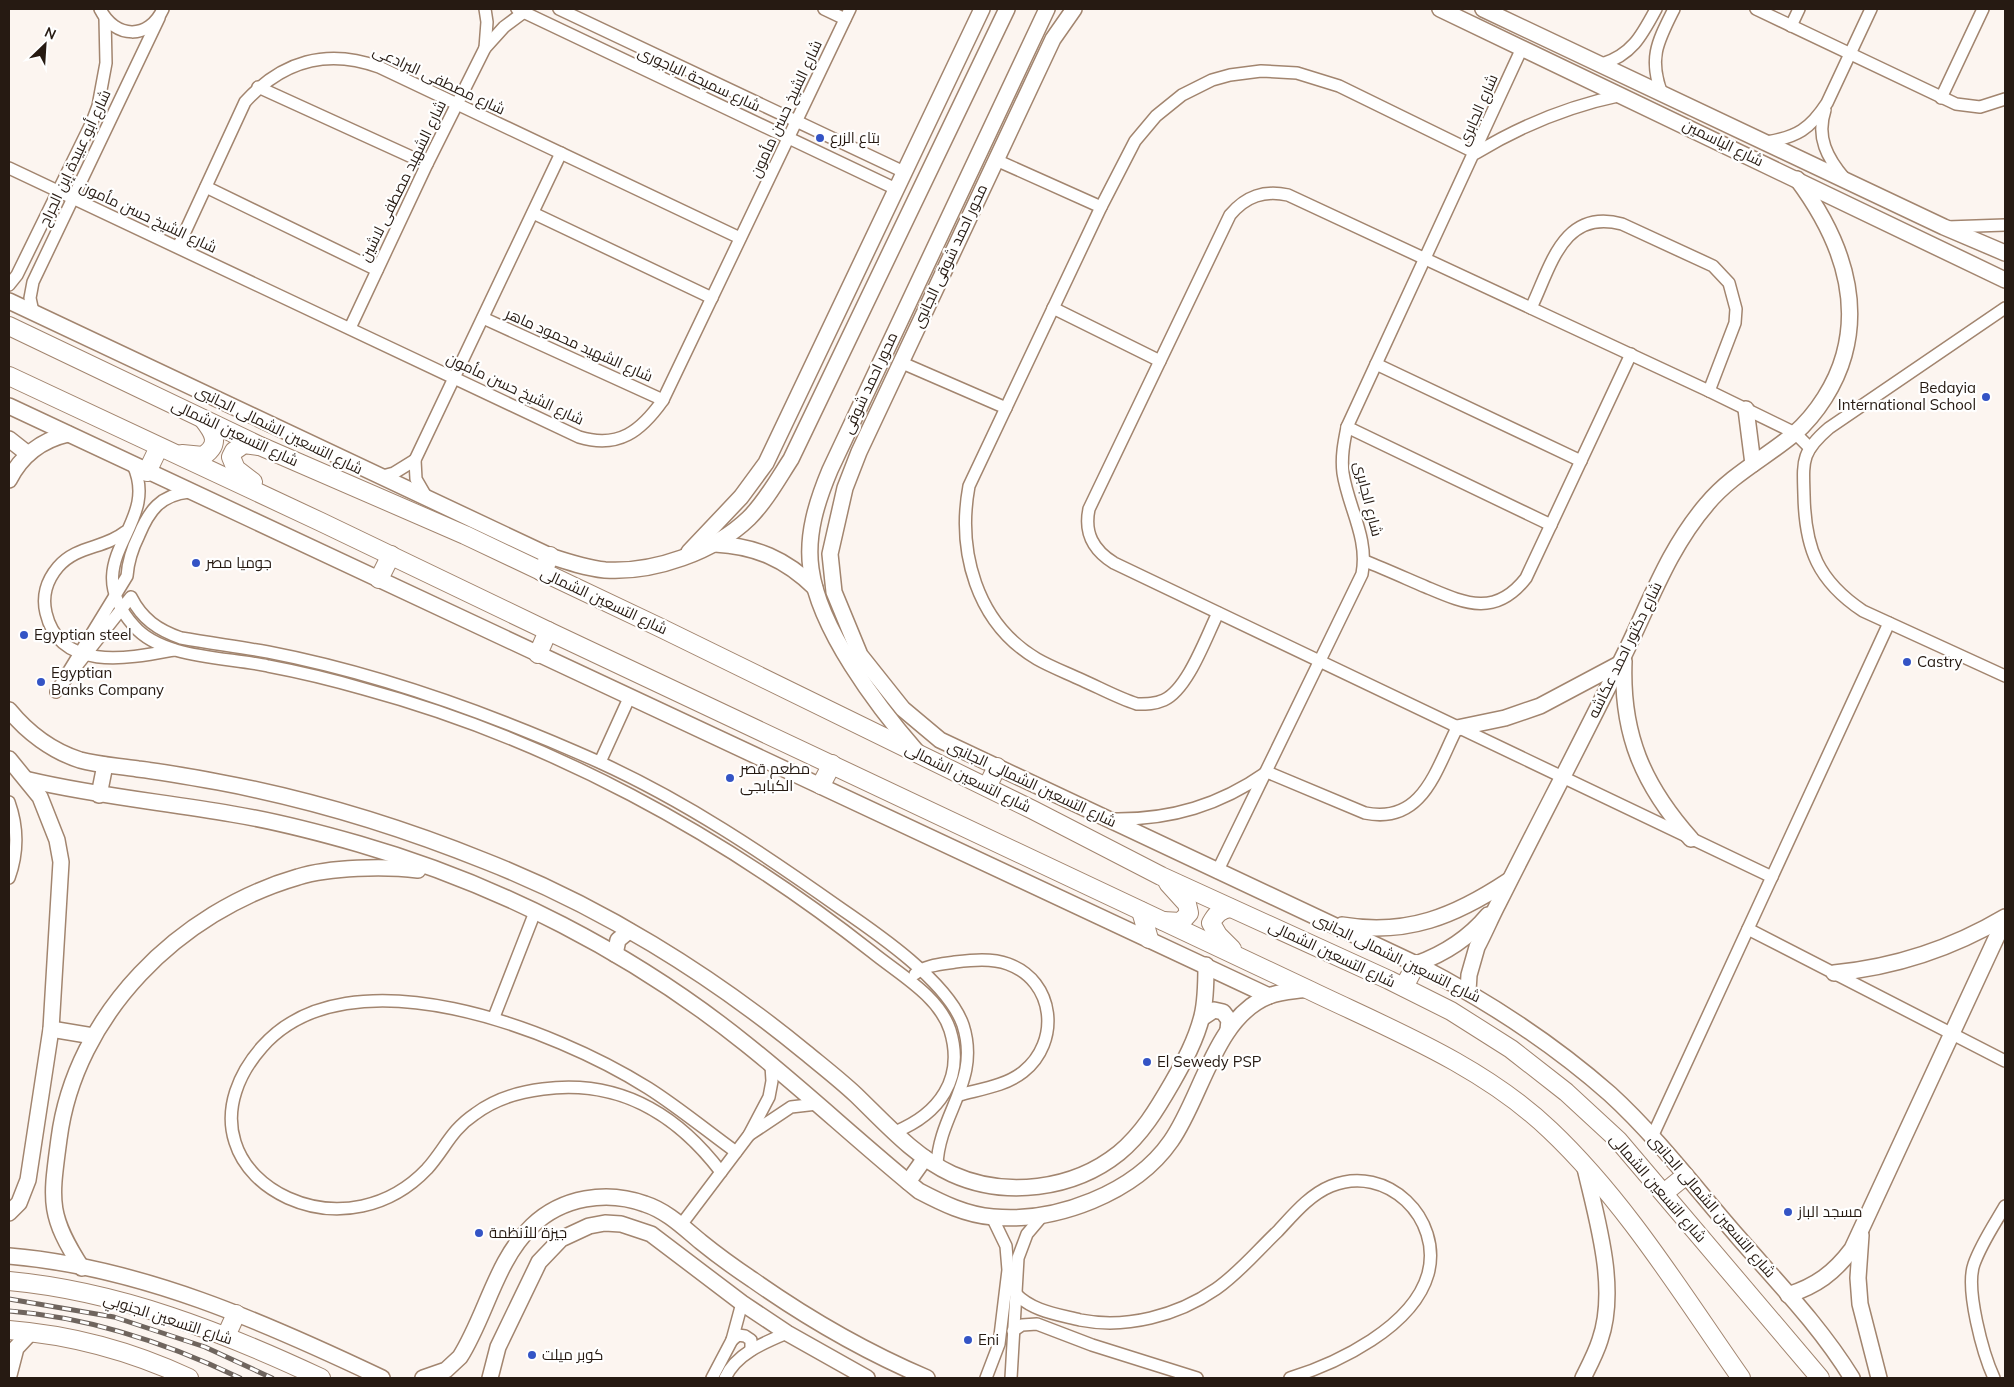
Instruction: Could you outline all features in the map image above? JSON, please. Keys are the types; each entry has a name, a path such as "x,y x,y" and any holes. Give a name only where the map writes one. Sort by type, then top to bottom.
{"main road":[{"name":"شارع التسعين الشمالى","path":"9,326 260,446 546,564 1161,876 1452,1011 1511,1049 1566,1092 1618,1140 1820,1378"},
{"path":"9,376 1243,958 1471,1072 1512,1099 1550,1130 1585,1168 1646,1242 1741,1378"},
{"path":"160,447 194,456 203,456 212,450 215,442 213,432 203,419"},
{"path":"260,446 244,444 238,447 231,457 232,463 241,474 287,506"},
{"path":"140,469 160,447"},
{"path":"379,579 391,555"},
{"path":"538,654 548,631"},
{"path":"821,785 832,764"},
{"path":"987,787 997,767"},
{"path":"1161,876 1183,898 1190,909 1188,917 1181,922 1163,921"},
{"path":"1230,908 1222,910 1215,915 1211,923 1218,935 1243,958"},
{"path":"1141,911 1150,939"},
{"path":"1404,988 1416,964"},
{"path":"1664,1193 1685,1176"},
{"name":"شارع التسعين الجنوبي","path":"9,1281 65,1289 110,1300 226,1336 321,1378"},
{"path":"226,1336 236,1314"},
{"path":"9,1330 82,1340 135,1356 189,1378"}],"street":[{"name":"شارع الشهيد مصطفى لاشين","path":"485,9 485,48"},
{"name":"شارع سميحة الباجورى","path":"559,9 904,172"},
{"path":"824,9 847,14"},
{"path":"686,555 741,498 766,463 982,9"},
{"path":"546,564 606,570 648,567 686,555 715,544 748,518 771,492 791,459 1007,9"},
{"name":"محور احمد شوقى","path":"918,753 855,670 835,638 815,588 810,568 813,518 820,493 1047,9"},
{"name":"محور احمد شوقى الجانبى","path":"940,740 903,709 860,656 834,592 830,554 845,488 900,362 1053,39 1074,9"},
{"name":"شارع الياسمين","path":"1440,9 1623,95 2005,280"},
{"name":"شارع الياسمين","path":"1483,9 2005,253"},
{"path":"1602,64 1623,56 1632,49 1656,9"},
{"path":"1662,94 1655,70 1656,46 1674,9"},
{"path":"1756,9 1941,98 1968,107 1991,106 2005,99"},
{"path":"1791,26 1799,9"},
{"path":"1767,142 1786,139 1803,131 1818,118 1827,103 1871,9"},
{"path":"1941,98 1983,9"},
{"name":"شارع الشهيد مصطفى لاشين","path":"350,328 427,164 485,48 521,10"},
{"name":"شارع سميحة الباجورى","path":"521,10 896,189"},
{"path":"103,13 117,28 132,32 142,30 162,11"},
{"name":"شارع أبو عبيدة إبن الجراح","path":"33,312 30,291 72,198 162,11"},
{"name":"شارع أبو عبيدة إبن الجراح","path":"9,285 18,275 98,106 106,63 103,13"},
{"name":"شارع الشيخ حسن مأمون","path":"9,168 580,437 592,441 608,442 624,437 638,429 663,400 847,14"},
{"name":"شارع الجابرى","path":"1217,872 1358,586 1365,561 1364,546 1343,472 1343,449 1347,427 1476,152 1522,48"},
{"name":"شارع مصطفى البرادعى","path":"178,247 245,102 258,87 282,72 307,61 324,57 343,57 379,67 740,238"},
{"path":"1218,613 1184,681 1176,692 1165,700 1152,704 1138,704 1124,700 1036,658 1015,642 986,607 974,581 966,549 964,531 969,486 1101,207 1135,141 1156,116 1182,95 1212,80 1248,72 1275,71 1318,78 1476,152 1517,129 1545,117 1576,106 1623,95"},
{"path":"258,87 427,164"},
{"path":"1827,103 1822,119 1822,136 1826,152 1846,179"},
{"path":"429,501 418,485 415,460 561,153"},
{"path":"996,160 1101,207"},
{"name":"شارع دكتور احمد عكاشه","path":"1468,991 1468,975 1472,959 1498,902 1622,660 1676,545 1708,502 1726,483 1795,433 1816,411 1832,384 1844,354 1849,305 1845,272 1835,239 1820,209 1797,179"},
{"path":"206,187 377,270"},
{"path":"1772,878 1103,556 1094,546 1087,529 1089,509 1230,215 1238,206 1256,195 1276,192 1288,195 1709,391 1795,433 1810,448"},
{"path":"533,213 712,298"},
{"path":"1531,308 1564,240 1575,228 1590,221 1606,220 1622,224 1713,266 1729,283 1736,309 1735,323 1709,391"},
{"path":"1944,226 2005,225"},
{"name":"شارع التسعين الشمالى الجانبى","path":"9,301 429,501 546,564"},
{"path":"1053,308 1160,361"},
{"path":"2005,308 1829,428 1810,448 1803,462 1805,524 1809,545 1818,565 1830,584 1845,599 1864,611 2005,676"},
{"name":"شارع الشهيد محمود ماهر","path":"483,318 663,400"},
{"path":"1365,561 1464,603 1494,602 1512,593 1526,578 1631,354"},
{"path":"900,362 1006,408"},
{"path":"1376,364 1581,461"},
{"path":"9,406 188,492 821,785 1269,996"},
{"path":"1746,409 1753,464"},
{"path":"1347,427 1551,525"},
{"path":"9,480 28,454 41,444 68,434"},
{"path":"9,439 28,454"},
{"path":"378,477 394,473 415,460"},
{"path":"140,469 138,507 119,547 113,565 113,585 118,601 126,616 141,634 152,642 175,650 267,666 366,689 452,717 504,737 619,789 697,832 776,880 908,980 938,1008 948,1025 954,1044 954,1061 950,1080 942,1098 929,1113 913,1125 895,1132"},
{"path":"188,492 164,499 149,512 130,554 127,576 56,692 131,597 147,620 169,634 181,638 270,653 346,671 418,692 509,725 600,762 705,819 784,868 875,932 944,991 955,1007 963,1026 967,1046 967,1066 959,1095 931,1162 908,1182"},
{"path":"138,507 149,512"},
{"path":"126,531 108,542 81,549 62,563 52,575 46,588 44,602 47,618 60,639 74,649 90,656 110,659 130,658 175,650"},
{"path":"715,544 734,544 770,554 802,574 815,588"},
{"path":"1652,1137 1888,623"},
{"path":"267,666 270,653"},
{"path":"1457,728 1505,718 1534,708 1622,660 1627,722 1636,755 1650,785 1668,814 1691,839"},
{"path":"600,762 630,696"},
{"path":"9,710 34,735 55,750 79,760 255,789 386,824 489,862 542,885 629,931 728,993 802,1050 931,1162 971,1181 1017,1188 1062,1181 1091,1170 1118,1154 1140,1132 1155,1112 1188,1054 1202,1018 1206,965"},
{"path":"504,737 509,725"},
{"path":"1106,819 1144,819 1190,811 1226,797 1267,772 1365,813 1376,815 1392,814 1404,810 1422,796 1457,728"},
{"name":"شارع التسعين الشمالى الجانبى","path":"940,740 1416,964 1468,991 1518,1022 1611,1095 1652,1137 1828,1341 1852,1378"},
{"path":"9,759 40,797 50,818 57,840 60,862 51,1029 28,1180 19,1203 9,1213"},
{"path":"99,795 105,765"},
{"path":"28,780 99,795 276,822 360,844 442,872 535,912 615,954 712,1018 771,1065 919,1191 944,1204 992,1217 1029,1217 1044,1214 1092,1200 1120,1187 1147,1167 1170,1142 1188,1113 1228,1030 1252,1005 1269,996 1306,988"},
{"path":"9,802 16,833 15,855 9,878"},
{"path":"82,1268 60,1231 54,1212 52,1188 60,1126 77,1069 93,1036 120,998 155,958 188,931 226,907 299,876 361,868 402,868 442,872"},
{"path":"1325,922 1356,928 1389,929 1423,924 1454,913 1511,879"},
{"name":"شارع دكتور احمد عكاشه","path":"1416,964 1439,956 1461,941 1481,923 1498,902"},
{"path":"494,1018 535,912"},
{"path":"590,941 601,931 603,917"},
{"path":"1834,973 1868,970 1905,962 1940,950 1974,935 2005,918"},
{"path":"1788,1295 1808,1288 1825,1278 1840,1265 1862,1232 2005,918"},
{"path":"1748,929 2005,1061"},
{"path":"615,954 618,940 629,931"},
{"path":"908,980 920,970 961,962 1000,961 1015,967 1029,976 1040,988 1046,1003 1049,1021 1046,1039 1032,1064 1019,1075 1005,1082 959,1095"},
{"path":"721,1172 692,1139 654,1110 611,1091 571,1086 517,1094 483,1108 455,1130 430,1166 417,1178 389,1197 363,1207 331,1209 289,1199 261,1181 240,1156 233,1138 231,1118 233,1099 238,1084 251,1061 267,1042 301,1016 329,1006 367,1002 438,1006 494,1018 544,1037 625,1075 648,1088 736,1152"},
{"path":"1202,1018 1209,1011 1223,1012 1229,1020 1228,1030"},
{"path":"51,1029 93,1036"},
{"path":"681,1225 750,1136 770,1097 771,1065"},
{"path":"750,1136 792,1107 817,1104"},
{"path":"1583,1378 1601,1339 1606,1311 1606,1280 1600,1232 1585,1168"},
{"path":"28,1180 35,1189 40,1191 52,1188"},
{"path":"1015,1293 1028,1305 1037,1309 1089,1322 1119,1323 1143,1320 1169,1313 1194,1302 1216,1288 1237,1271 1313,1196 1332,1185 1353,1181 1367,1182 1394,1190 1408,1202 1425,1225 1430,1241 1431,1263 1425,1283 1400,1316 1380,1333 1338,1360 1290,1378"},
{"path":"423,1378 446,1370 454,1371 513,1249 533,1225 550,1213 568,1204 587,1198 607,1197 646,1204 681,1225 753,1281 807,1315 888,1360 927,1378"},
{"path":"1994,1378 1977,1330 1973,1266 2005,1206"},
{"path":"1011,1378 1012,1330 1021,1245 1027,1234 1044,1214"},
{"path":"986,1378 999,1344 1008,1270 1006,1246 992,1217"},
{"path":"490,1378 498,1347 539,1262 561,1239 589,1226 621,1224 651,1234 742,1304 867,1378"},
{"path":"1862,1232 1858,1278 1860,1304 1879,1378"},
{"path":"9,1256 82,1268 141,1281 236,1314 301,1340 382,1378"},
{"path":"712,1378 732,1340 742,1304"},
{"path":"1012,1330 1022,1325 1037,1324 1092,1345 1197,1378"},
{"path":"9,1375 16,1348 32,1332"},
{"path":"725,1378 737,1360 751,1350 787,1332"},
{"path":"732,1340 738,1335 746,1336 752,1344 751,1350"}],"railway":[{"path":"9,1299 114,1317 205,1347 272,1378"},
{"path":"9,1311 68,1319 128,1334 157,1343 240,1378"}],"place":[{"name":"بتاع الزرع","path":"820,138"},
{"name":"Bedayia International School","path":"1986,397"},
{"name":"جوميا مصر","path":"196,563"},
{"name":"Egyptian steel","path":"24,635"},
{"name":"Castry","path":"1907,662"},
{"name":"Egyptian Banks Company","path":"41,682"},
{"name":"مطعم قصر الكبابجى","path":"730,778"},
{"name":"El Sewedy PSP","path":"1147,1062"},
{"name":"مسجد الباز","path":"1788,1212"},
{"name":"جيزة للأنظمة","path":"479,1233"},
{"name":"Eni","path":"968,1340"},
{"name":"كوبر ميلت","path":"532,1355"}]}
